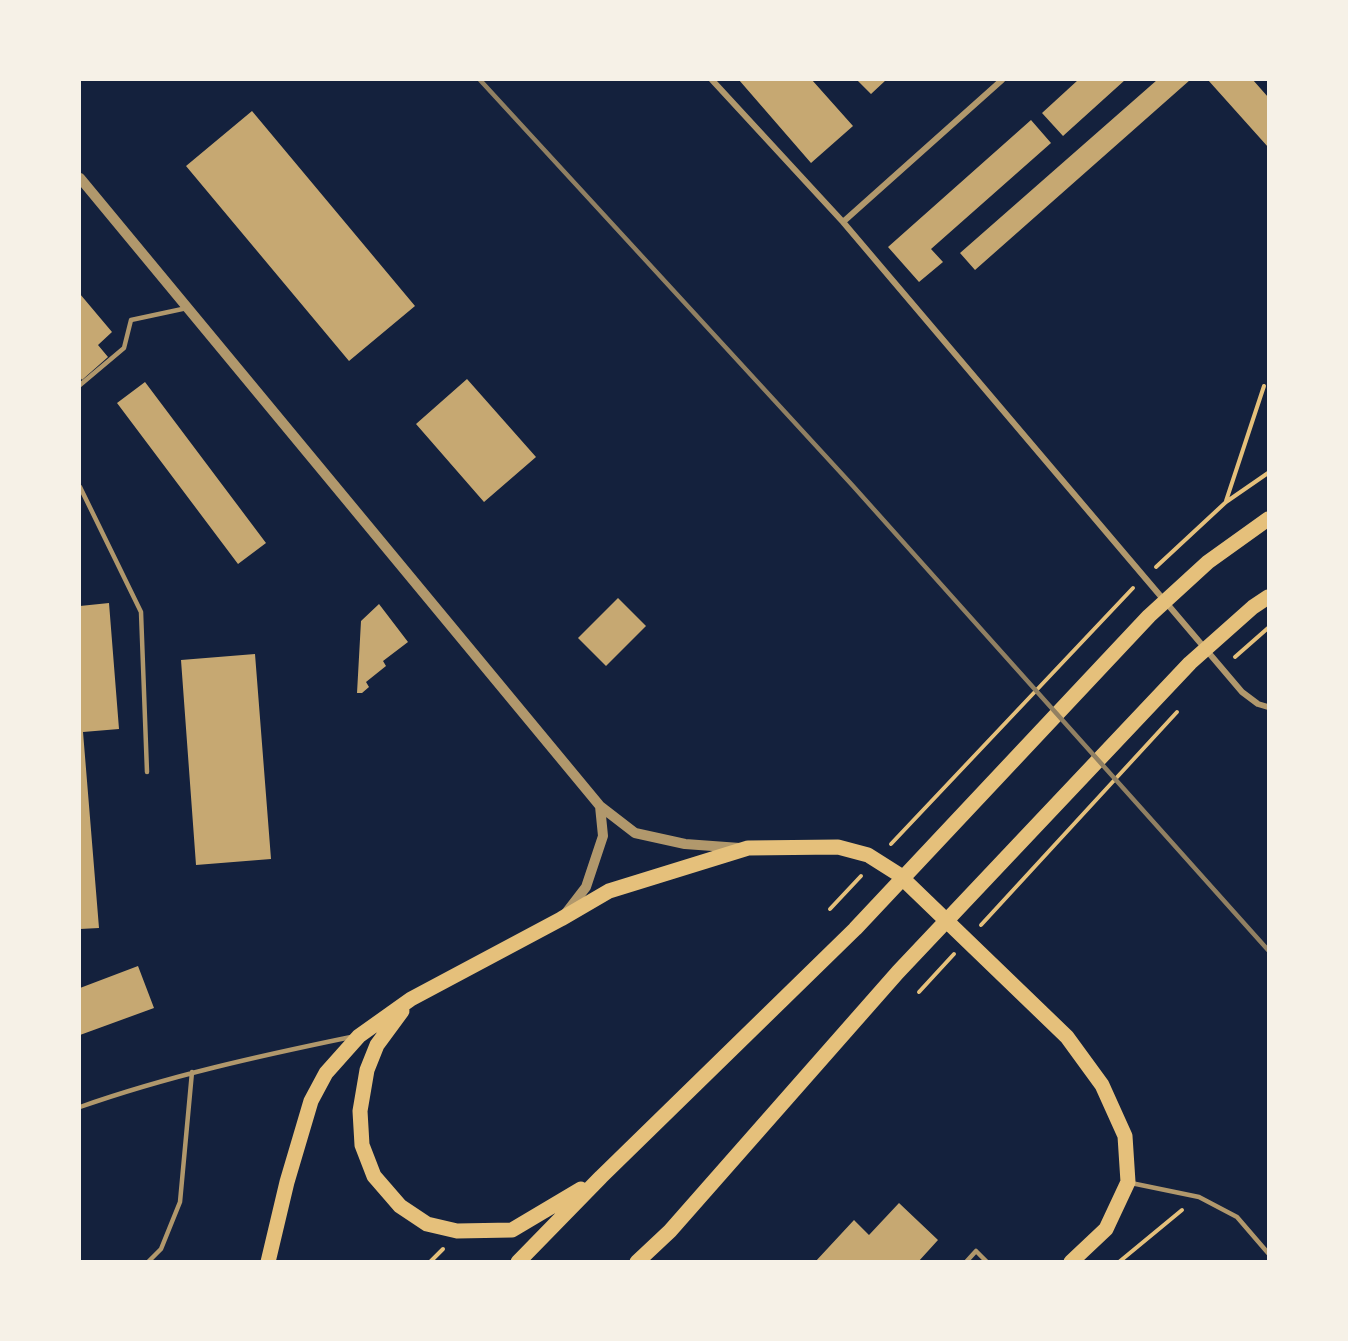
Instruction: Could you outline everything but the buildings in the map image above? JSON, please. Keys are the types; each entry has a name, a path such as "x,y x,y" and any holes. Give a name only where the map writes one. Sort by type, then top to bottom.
{"main road":[{"path":"518,1262 601,1177 855,929 1149,616 1208,562 1269,519"},
{"path":"637,1262 670,1231 898,972 1190,663 1253,608 1269,597"},
{"path":"268,1262 287,1182 311,1101 326,1073 359,1036 411,999 609,891 748,848 838,847 868,855 898,874 1067,1037 1102,1085 1125,1136 1128,1182 1106,1229 1071,1262"},
{"path":"411,999 377,1045 368,1070 360,1111 362,1145 374,1176 400,1206 427,1224 447,1229 457,1231 512,1230 601,1177"},
{"path":"649,1262 670,1231"}],"street":[{"path":"712,80 843,222 1242,692 1258,704 1269,707"},
{"path":"843,222 1002,80"},
{"path":"80,178 600,807 635,833 685,844 748,848"},
{"path":"561,919 586,887 603,836 600,807"}],"lane":[{"path":"80,386 124,348 131,320 187,308"},
{"path":"80,487 141,612 147,771"},
{"path":"80,1107 133,1088 192,1072 359,1036"},
{"path":"148,1262 161,1250 180,1202 192,1072"},
{"path":"1128,1182 1199,1197 1237,1217 1269,1253"},
{"path":"966,1262 976,1251 987,1262"}],"path":[{"path":"1226,502 1264,386"},
{"path":"1154,569 1226,502 1269,473"},
{"path":"887,849 1137,584"},
{"path":"1232,659 1269,628"},
{"path":"974,932 1181,708"},
{"path":"830,909 862,875"},
{"path":"919,992 958,949"},
{"path":"1119,1262 1199,1197"},
{"path":"430,1262 446,1247"}],"railway":[{"path":"480,80 853,486 1268,950"}]}
